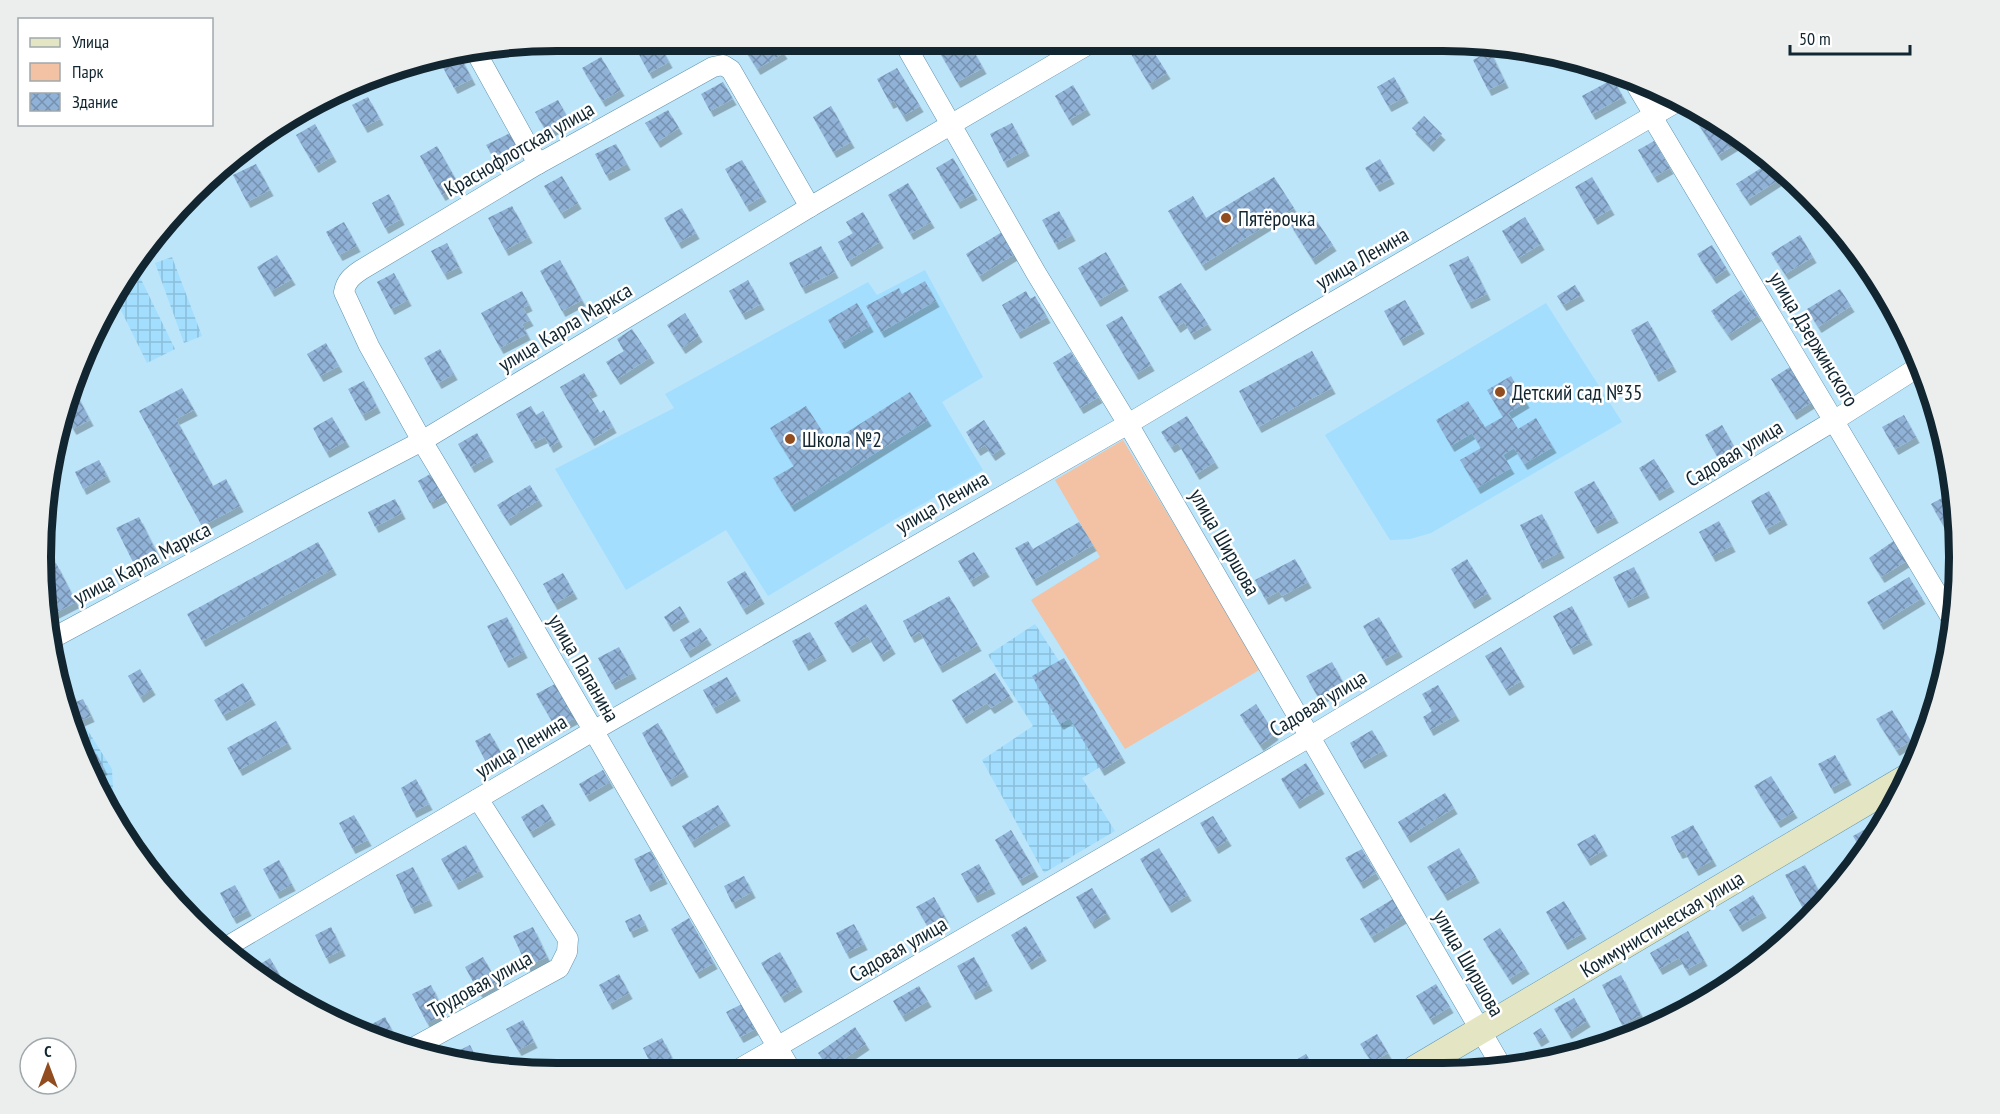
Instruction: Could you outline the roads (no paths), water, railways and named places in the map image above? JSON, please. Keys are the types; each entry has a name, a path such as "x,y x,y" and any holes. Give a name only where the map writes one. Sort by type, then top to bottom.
{"street":[{"name":"улица Ширшова","path":"909,51 1036,273 1128,424 1311,736 1498,1060"},
{"name":"улица Карла Маркса","path":"57,637 422,441 810,207 1077,51"},
{"path":"479,57 538,164"},
{"name":"Краснофлотская улица","path":"345,286 350,278 361,270 538,164 713,67 723,65 731,70 810,207"},
{"name":"улица Дзержинского","path":"1640,91 1654,115 1657,125 1946,609"},
{"name":"улица Ленина","path":"232,944 593,731 1128,424 1671,105"},
{"name":"улица Папанина","path":"345,286 344,292 350,308 422,441 787,1063"},
{"name":"Садовая улица","path":"750,1063 1311,736 1835,420 1913,371"},
{"name":"Коммунистическая улица","path":"1427,1063 1895,785"},
{"name":"Трудовая улица","path":"420,1044 559,968 567,952 568,939 478,799"}],"place":[{"name":"Пятёрочка","path":"1226,218"},
{"name":"Детский сад №35","path":"1500,392"},
{"name":"Школа №2","path":"790,439"}]}
